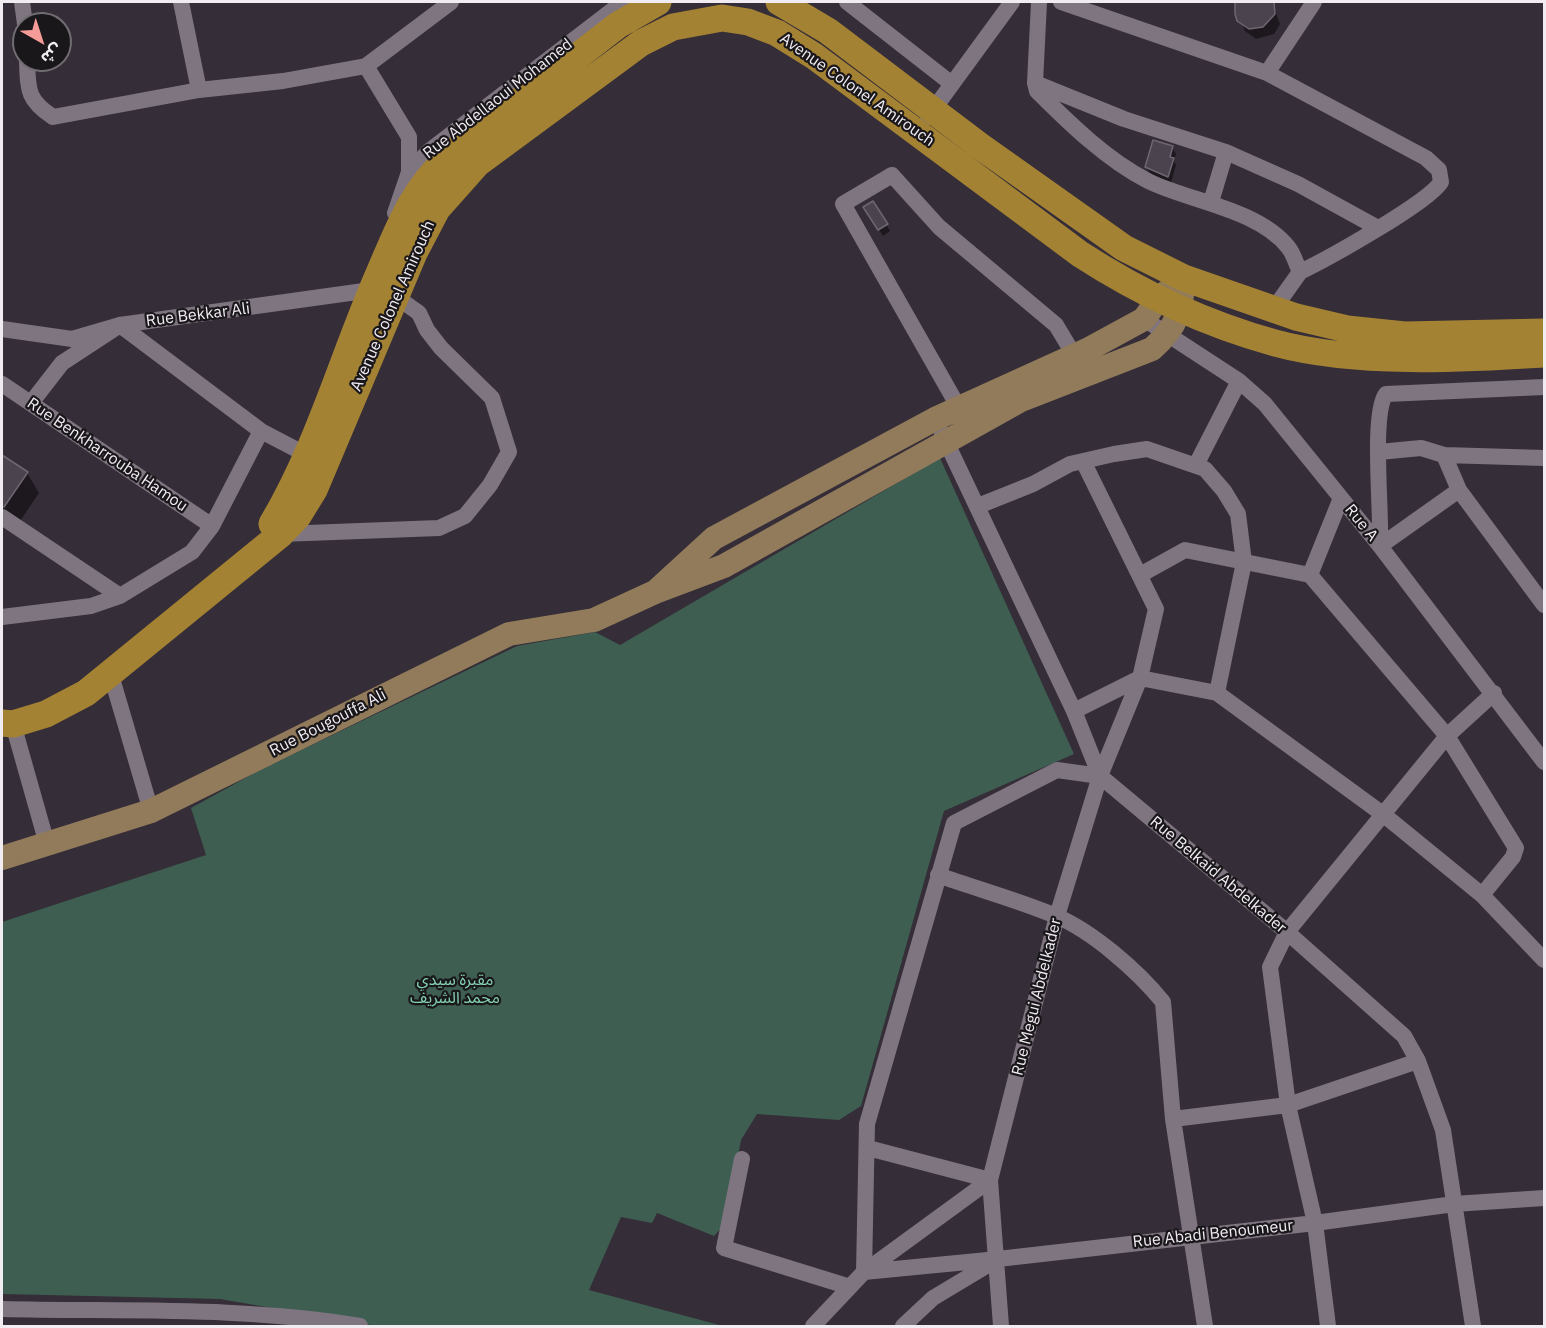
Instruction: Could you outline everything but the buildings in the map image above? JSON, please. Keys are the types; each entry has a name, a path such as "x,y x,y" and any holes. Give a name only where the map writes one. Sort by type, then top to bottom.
{"main road":[{"name":"Avenue Colonel Amirouch","path":"7,723 66,706 111,675 281,534 298,516 314,490 383,293 389,249 410,202 427,177 450,155 618,25 658,2"},
{"name":"Avenue Colonel Amirouch","path":"779,2 828,31 1124,248 1184,278 1273,310 1347,329 1405,335 1545,332"},
{"name":"Avenue Colonel Amirouch","path":"251,558 286,500 383,293 437,209 477,164 641,43 673,27 722,18 748,22 777,33 814,56 1080,254 1161,309 1276,344 1354,355 1494,357 1545,354"}],"street":[{"path":"181,2 199,90"},
{"path":"27,72 28,89 35,105 53,117 199,90 283,81 366,66 451,2"},
{"name":"Rue Abdellaoui Mohamed","path":"389,249 395,213 409,172 429,151 623,2"},
{"path":"847,2 859,8 952,84"},
{"path":"918,132 1012,2"},
{"path":"1039,2 1035,83 1038,92 1087,138 1137,175 1150,182 1211,202 1244,216 1281,239 1290,249 1300,272"},
{"path":"1061,2 1267,73 1425,158 1439,170 1441,182 1435,192 1378,228 1300,272 1273,310"},
{"path":"1267,73 1314,2"},
{"path":"366,66 410,137 429,151"},
{"path":"1035,83 1124,119 1226,152 1298,184 1378,228"},
{"path":"409,172 410,137"},
{"path":"1211,202 1226,152"},
{"path":"959,408 843,204 892,175 939,227 1056,324 1074,355"},
{"path":"655,592 714,538 935,419 1074,355 1161,309 1184,278"},
{"path":"281,534 439,528 465,516 490,485 509,452 492,398 441,348 427,330 419,313 383,293"},
{"name":"Rue Bekkar Ali","path":"2,329 72,339 120,325 383,293"},
{"path":"655,592 724,566 1021,400 1152,349 1169,334 1161,309"},
{"path":"30,404 62,363 120,325 261,431 307,455"},
{"name":"Rue A","path":"1169,334 1239,381 1265,404 1380,546 1545,762"},
{"path":"1196,465 1239,381"},
{"name":"Rue Benkharrouba Hamou","path":"2,384 212,526"},
{"path":"1380,546 1382,518 1377,420 1381,401 1386,394 1545,387"},
{"name":"Rue Belkaid Abdelkader","path":"935,419 1074,711 1100,776 1287,932 1404,1036 1418,1061 1443,1130 1473,1326"},
{"path":"2,617 91,606 120,596 192,552 212,526 261,431"},
{"path":"1379,452 1421,448 1444,455 1542,462"},
{"path":"978,506 1033,484 1070,464 1147,449 1205,469 1224,491 1238,514 1244,562 1217,693"},
{"path":"1444,455 1459,490 1545,605"},
{"name":"Rue Megui Abdelkader","path":"1001,1326 998,1259 990,1180 1057,916 1100,776 1140,678 1156,609 1083,461"},
{"path":"1380,546 1459,490"},
{"path":"1310,574 1341,498"},
{"path":"2,517 120,596"},
{"path":"1140,575 1185,550 1310,574 1446,736 1516,848 1513,857 1482,895"},
{"name":"Rue Bougouffa Ali","path":"2,858 151,811 509,634 594,620 655,592"},
{"path":"111,675 151,811"},
{"path":"1074,711 1140,678 1217,693 1384,815 1482,895 1545,960"},
{"path":"1328,1326 1315,1223 1288,1105 1270,967 1287,932 1446,736 1494,693"},
{"path":"7,723 46,844"},
{"path":"864,1272 867,1124 954,823 1058,770 1100,776"},
{"path":"938,875 1057,916 1088,933 1152,988 1163,1002 1173,1119 1205,1326"},
{"path":"1173,1119 1288,1105 1418,1061"},
{"path":"868,1148 990,1180"},
{"path":"742,1159 724,1248 850,1287"},
{"path":"813,1326 864,1272 990,1180"},
{"name":"Rue Abadi Benoumeur","path":"903,1326 933,1298 998,1259 1315,1223 1454,1204 1545,1198"},
{"path":"864,1272 998,1259"},
{"path":"2,1309 226,1313 304,1317 360,1326"}],"green space":[{"name":"مقبرة سيدي محمد الشريف","path":"940,458 1074,754 944,811 861,1106 839,1120 757,1114 741,1140 725,1224 714,1236 657,1213 652,1223 621,1217 589,1290 723,1326 376,1326 220,1299 2,1294 2,922 206,855 191,808 260,770 517,646 595,632 620,645"}]}
